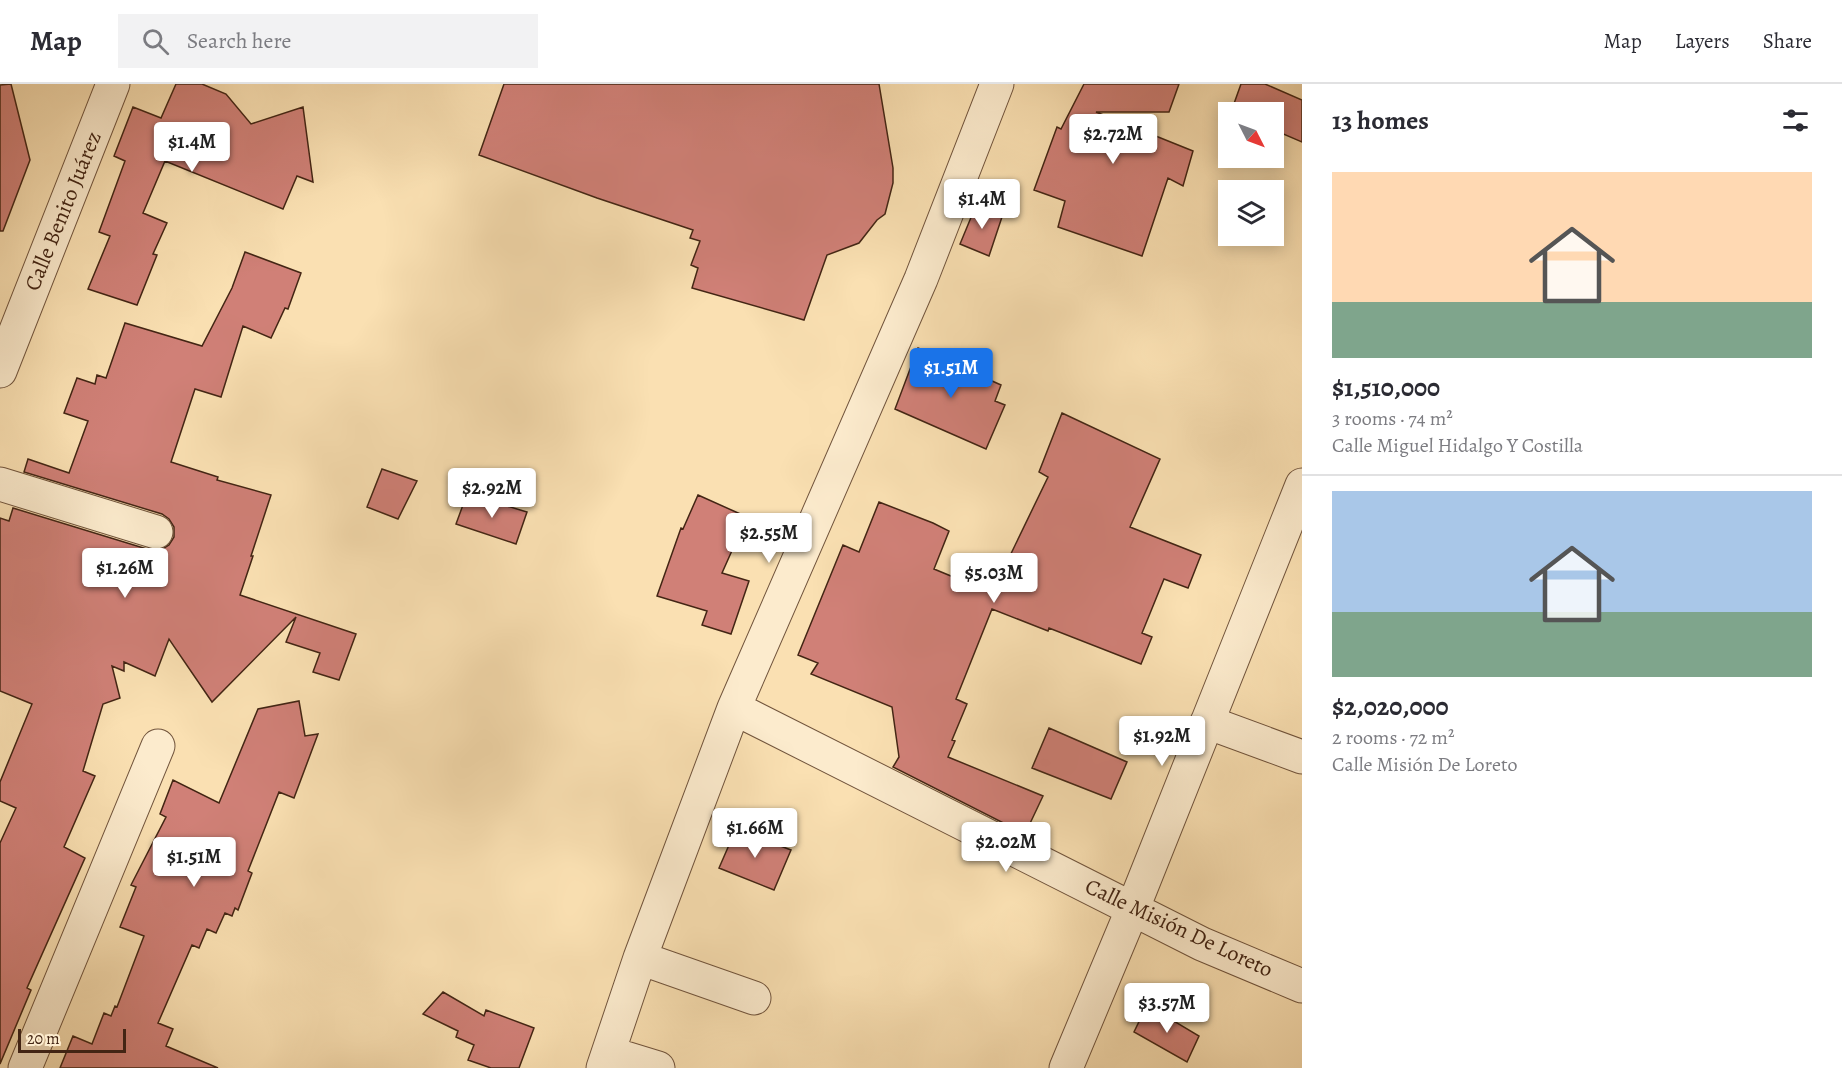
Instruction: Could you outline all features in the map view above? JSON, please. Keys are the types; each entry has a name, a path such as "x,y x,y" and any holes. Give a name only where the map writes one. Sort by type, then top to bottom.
{"street":[{"name":"Calle Benito Juárez","path":"0,370 113,84"},
{"path":"658,1068 606,1060 640,958 735,708 921,279 997,84"},
{"path":"0,484 156,532"},
{"path":"1066,1068 1133,908 1302,485"},
{"name":"Calle Misión De Loreto","path":"735,708 1202,944 1302,986"},
{"path":"1207,722 1302,757"},
{"path":"25,1068 158,746"},
{"path":"640,958 754,998"}],"building":[{"path":"11,84 30,160 3,231 0,231 0,85"},
{"path":"176,84 202,84 226,94 251,124 303,107 313,182 297,176 283,209 165,161 143,213 167,223 153,254 157,255 137,305 88,289 110,236 99,232 125,161 114,156 133,107 161,118"},
{"path":"504,84 879,84 893,168 893,183 885,214 877,220 859,243 827,255 804,320 692,288 698,268 691,265 700,241 690,238 693,230 479,155"},
{"path":"1084,84 1179,84 1169,112 1096,112 1193,151 1183,186 1168,178 1142,256 1058,227 1065,201 1034,190 1057,127 1061,129"},
{"path":"1241,84 1265,84 1302,100 1302,142 1284,134 1284,102 1235,102"},
{"path":"977,203 1003,214 989,256 960,244"},
{"path":"245,252 301,273 288,309 285,308 271,338 243,326 221,397 195,389 171,462 218,477 217,480 271,495 240,595 356,634 339,680 313,672 320,653 286,642 296,617 212,702 169,639 155,676 124,662 124,671 112,666 120,698 103,704 83,771 95,776 64,847 85,858 27,988 31,990 0,1064 0,843 16,808 0,801 0,782 32,704 0,691 0,518 9,521 13,508 150,550 161,550 169,545 174,537 174,527 162,514 24,472 28,459 69,473 88,421 64,413 77,378 95,384 97,375 106,378 125,323 202,346 232,288"},
{"path":"918,348 1001,385 995,401 1005,405 986,449 895,409"},
{"path":"1062,413 1160,459 1130,527 1201,555 1188,588 1164,579 1142,633 1152,637 1141,664 1049,628 1048,631 992,609 956,699 967,704 952,740 955,741 948,757 1043,796 1025,834 893,767 899,757 892,707 811,674 818,663 798,655 843,545 859,552 879,502 949,531 934,569 992,593 1048,477 1039,472"},
{"path":"382,469 417,481 398,519 367,507"},
{"path":"467,494 527,512 516,544 456,524"},
{"path":"698,495 747,517 722,573 749,581 731,634 702,625 707,611 657,596 681,528 683,529"},
{"path":"299,701 305,736 318,734 294,798 279,792 248,871 252,873 238,910 235,908 232,916 225,913 216,933 207,929 199,948 192,945 158,1023 173,1029 166,1046 218,1068 60,1068 73,1036 92,1044 104,1013 111,1016 115,1006 117,1007 144,936 120,927 136,887 131,885 166,817 160,814 173,780 219,803 258,709"},
{"path":"1049,728 1127,762 1111,799 1032,768"},
{"path":"736,829 791,850 774,890 719,868"},
{"path":"443,992 484,1016 486,1010 534,1028 519,1068 491,1068 468,1060 474,1045 456,1037 458,1031 423,1014"},
{"path":"1147,1005 1199,1036 1187,1062 1134,1032"}]}
